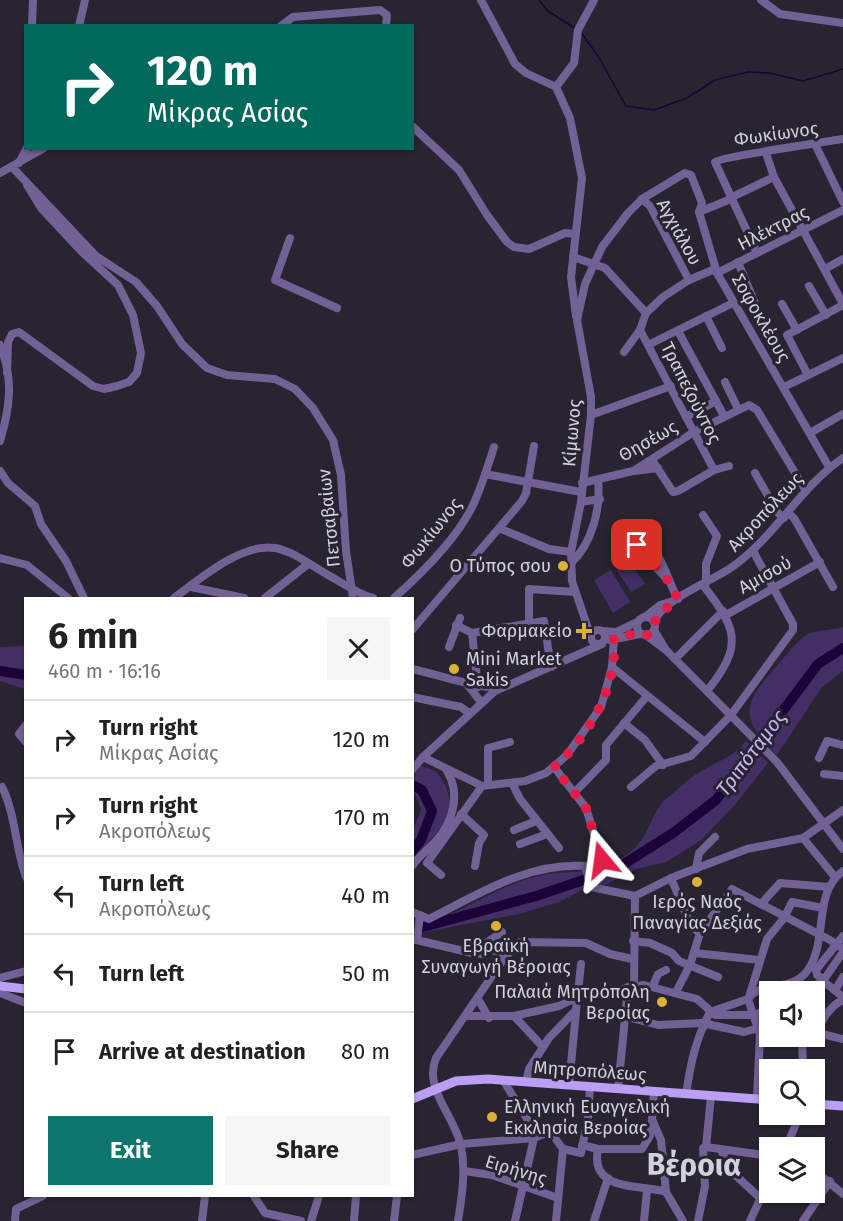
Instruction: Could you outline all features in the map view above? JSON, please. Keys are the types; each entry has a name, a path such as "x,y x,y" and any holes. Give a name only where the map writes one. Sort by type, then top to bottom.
{"main road":[{"path":"0,986 24,989"},
{"name":"Μητροπόλεως","path":"414,1098 456,1081 503,1080 757,1099"},
{"path":"825,1105 843,1106"}],"street":[{"path":"32,24 33,0"},
{"path":"79,24 85,0"},
{"path":"481,0 515,64 526,73 556,87 570,118 582,178 571,277 577,320"},
{"path":"556,87 574,63 578,30 594,0"},
{"path":"761,0 780,14 790,17 843,23"},
{"path":"284,24 293,17 380,10 387,15 386,24"},
{"path":"414,128 459,170 487,215 514,247 529,249 565,233 575,234"},
{"name":"Φωκίωνος","path":"730,198 715,162 733,155 766,153 843,140"},
{"path":"815,144 840,187 843,202"},
{"path":"15,166 26,150"},
{"path":"0,173 41,150"},
{"path":"766,153 774,177 843,304 787,335 808,375"},
{"name":"Πετσαβαίων","path":"15,166 26,184 96,256 136,282 153,301 182,344 207,368 227,375 275,379 295,389 313,408 333,440 341,476 354,597"},
{"name":"Σοφοκλέους","path":"642,199 685,173 691,175 702,204 699,212 716,271 829,467"},
{"path":"699,212 774,177"},
{"path":"0,441 10,411 7,373 8,342 12,334 19,332 76,374 104,389 129,382 140,366 141,353 133,315 118,285 41,208 26,184"},
{"path":"730,198 757,253"},
{"path":"592,264 618,224 642,199"},
{"name":"Αγχιάλου","path":"642,199 650,206 688,280"},
{"name":"Ηλέκτρας","path":"624,352 640,330 646,314 663,297 688,280 738,262 843,210"},
{"path":"290,238 275,280 337,308"},
{"path":"573,257 605,268 646,314"},
{"path":"825,269 843,260"},
{"path":"738,262 755,303"},
{"name":"Κίμωνος","path":"591,637 574,592 571,552 581,502 591,415 591,397 577,320 586,279 592,264"},
{"path":"809,286 826,315"},
{"path":"650,344 733,303"},
{"path":"782,304 797,330"},
{"path":"706,316 722,348"},
{"name":"Τραπεζούντος","path":"640,330 650,344 714,470"},
{"path":"678,331 724,416"},
{"path":"0,345 7,373"},
{"path":"784,387 843,358"},
{"path":"725,382 738,409"},
{"path":"591,415 671,386"},
{"path":"686,417 716,401"},
{"name":"Θησέως","path":"485,474 528,483 582,488 633,471 694,432 749,405 757,410 806,491"},
{"path":"810,433 843,414"},
{"path":"414,628 501,529 522,501 528,483 534,446"},
{"name":"Φωκίωνος","path":"395,597 460,527 474,503 494,447"},
{"name":"Ακροπόλεως","path":"637,622 660,605 676,600 731,568 753,551 829,467 843,458"},
{"path":"652,460 669,489 678,491 714,470 729,466"},
{"path":"633,471 658,468"},
{"path":"0,471 8,483 36,506 41,524 66,561 82,597"},
{"path":"755,473 778,513 786,516 820,562 833,587"},
{"path":"571,563 586,545 600,499 598,481"},
{"path":"581,502 600,499"},
{"path":"703,515 717,536 706,564 704,584 732,628 731,647 707,691"},
{"path":"501,529 549,549 571,552"},
{"path":"645,531 647,540 662,563 676,600"},
{"path":"631,536 643,554 667,579"},
{"path":"175,597 237,555 250,549 275,548 352,587 359,594 370,597"},
{"path":"631,787 656,766 689,758 731,715 794,630 793,624 753,551"},
{"path":"0,558 27,565 67,597"},
{"name":"Αμισού","path":"675,659 724,613 820,562"},
{"path":"266,597 308,564"},
{"path":"190,587 239,597"},
{"path":"529,624 529,589 574,592"},
{"name":"Ακροπόλεως","path":"643,635 654,626 676,600"},
{"name":"Κίμωνος","path":"581,606 600,630"},
{"path":"645,617 654,626 666,650"},
{"path":"472,633 544,621 551,667"},
{"path":"449,647 458,622 472,633 481,698"},
{"path":"582,653 592,632 600,630 616,632 637,622"},
{"path":"637,622 636,628 666,650 777,762 843,849"},
{"path":"600,630 606,636 602,643"},
{"path":"614,638 612,667 599,710 567,755 554,767 533,779 485,786 418,758 471,711 481,698 499,688 614,638 643,635"},
{"path":"591,637 595,644 602,643"},
{"path":"612,667 705,742"},
{"path":"414,669 461,680 478,687 499,688"},
{"path":"461,680 481,698"},
{"path":"575,792 607,760 604,747 647,696"},
{"path":"414,697 471,711"},
{"path":"624,723 645,740 663,765"},
{"path":"24,728 19,734 24,740"},
{"path":"819,758 824,743 827,741 843,745"},
{"path":"441,874 427,863 441,846 461,813 485,786 488,748 510,742"},
{"path":"554,767 588,811 602,860"},
{"path":"414,864 438,839 449,820 455,790 446,770"},
{"path":"824,774 843,776"},
{"path":"512,783 520,799 559,848"},
{"path":"2,787 12,816 16,847 24,871"},
{"path":"505,957 490,948 482,954 472,953 415,939 416,914 429,919 535,869 585,866 591,887 635,896 671,878 747,849 803,838 843,810"},
{"path":"461,813 484,836 479,843 475,866"},
{"path":"514,830 536,821"},
{"path":"520,844 547,834"},
{"path":"696,869 699,854 715,837"},
{"path":"803,838 835,878"},
{"path":"799,981 808,970 822,936 822,908 829,887 843,871"},
{"path":"671,878 691,926 700,933"},
{"path":"761,904 780,883 829,887"},
{"path":"676,992 690,965 700,933 732,889 836,943 843,951 823,980"},
{"path":"618,1089 631,986 635,896"},
{"path":"627,1017 658,1025 702,1023 744,1032 759,1028 748,999 767,939 784,918 792,902 822,908"},
{"path":"472,953 501,932"},
{"path":"825,1017 843,998 817,975 816,970 843,936"},
{"path":"458,1221 464,1171 461,1144 436,1089 432,1068 465,1016 505,957 520,942 555,944 574,941 594,944 610,954 632,959"},
{"path":"633,941 658,947 690,965 718,976"},
{"path":"695,952 759,960"},
{"path":"569,1085 581,964"},
{"path":"653,986 658,974 666,970"},
{"path":"0,978 24,971"},
{"path":"835,990 843,977"},
{"path":"465,1016 514,1016 559,1006 578,997 631,986 653,986 676,992 697,999 710,1012 723,1016 759,1013"},
{"path":"686,1094 702,1023 710,1012 748,999 751,994 759,991"},
{"path":"0,993 24,1003"},
{"path":"478,999 489,1017"},
{"path":"526,1082 529,1069 543,1047 576,1010"},
{"path":"514,1016 543,1047"},
{"path":"825,1034 843,1039"},
{"path":"757,1099 761,1047"},
{"path":"503,1080 529,1122 534,1138 515,1221"},
{"path":"581,1149 588,1118 590,1087"},
{"path":"563,1149 642,1149 650,1136 654,1092"},
{"path":"699,1221 705,1185 701,1159 703,1148 706,1147 711,1096"},
{"path":"652,1119 661,1140 666,1192 683,1221"},
{"path":"414,1155 461,1144 534,1138 546,1133 552,1134 563,1149 556,1221"},
{"path":"706,1147 759,1155"},
{"path":"598,1149 598,1164 608,1178 623,1187 666,1192"},
{"path":"721,1150 732,1172 759,1197 750,1221"},
{"name":"Ειρήνης","path":"464,1171 492,1175 523,1188 558,1198"},
{"path":"594,1221 608,1178"},
{"path":"825,1178 843,1194"},
{"path":"806,1220 830,1181"},
{"path":"644,1221 647,1190"},
{"path":"15,1221 16,1209 41,1197"},
{"path":"193,1221 202,1219 207,1197"},
{"path":"254,1197 264,1217 301,1221"},
{"path":"311,1221 319,1197"},
{"path":"354,1221 356,1197"},
{"path":"360,1221 361,1197"},
{"path":"394,1221 397,1197"}],"shaded area":[{"path":"629,560 645,584 631,592 616,569"},
{"path":"611,570 630,602 613,613 594,580"},
{"path":"843,627 843,671 822,687 777,755 764,742 751,720 750,710 757,691 791,649 806,635"},
{"path":"24,646 24,689 0,681 0,647"},
{"path":"746,741 768,763 733,807 700,841 666,862 636,869 608,884 588,887 559,902 519,914 419,933 419,924 449,914 523,880 548,874 596,869 618,861 639,843 665,800 692,777 731,755"},
{"path":"420,766 438,774 449,795 450,811 445,823 414,860 414,827 421,810 414,791 416,773"}],"waterway":[{"path":"539,0 548,11 576,29"},
{"path":"580,31 598,56 626,106 654,110 687,98 715,80 748,72 769,73 803,81 843,69"},
{"name":"Τριπόταμος","path":"414,929 536,896 616,869 673,833 716,800 818,664 843,648"},
{"name":"Τριπόταμος","path":"0,671 24,675"},
{"name":"Τριπόταμος","path":"414,786 422,790 432,811 421,840 414,849"}],"place":[{"name":"Ο Τύπος σου","path":"563,566"},
{"name":"Φαρμακείο","path":"584,631"},
{"name":"Mini Market Sakis","path":"454,669"},
{"name":"Ιερός Ναός Παναγίας Δεξιάς","path":"697,882"},
{"name":"Εβραϊκή Συναγωγή Βέροιας","path":"496,926"},
{"name":"Παλαιά Μητρόπολη Βεροίας","path":"662,1002"},
{"name":"Ελληνική Ευαγγελική Εκκλησία Βεροίας","path":"492,1117"}],"district":[{"name":"Βέροια","path":"694,1165"}],"route":[{"path":"602,860 588,811 582,800 554,767 567,755 601,707 612,667 614,638 637,633 644,636 651,634 657,616 678,599 667,579 637,545"}]}
